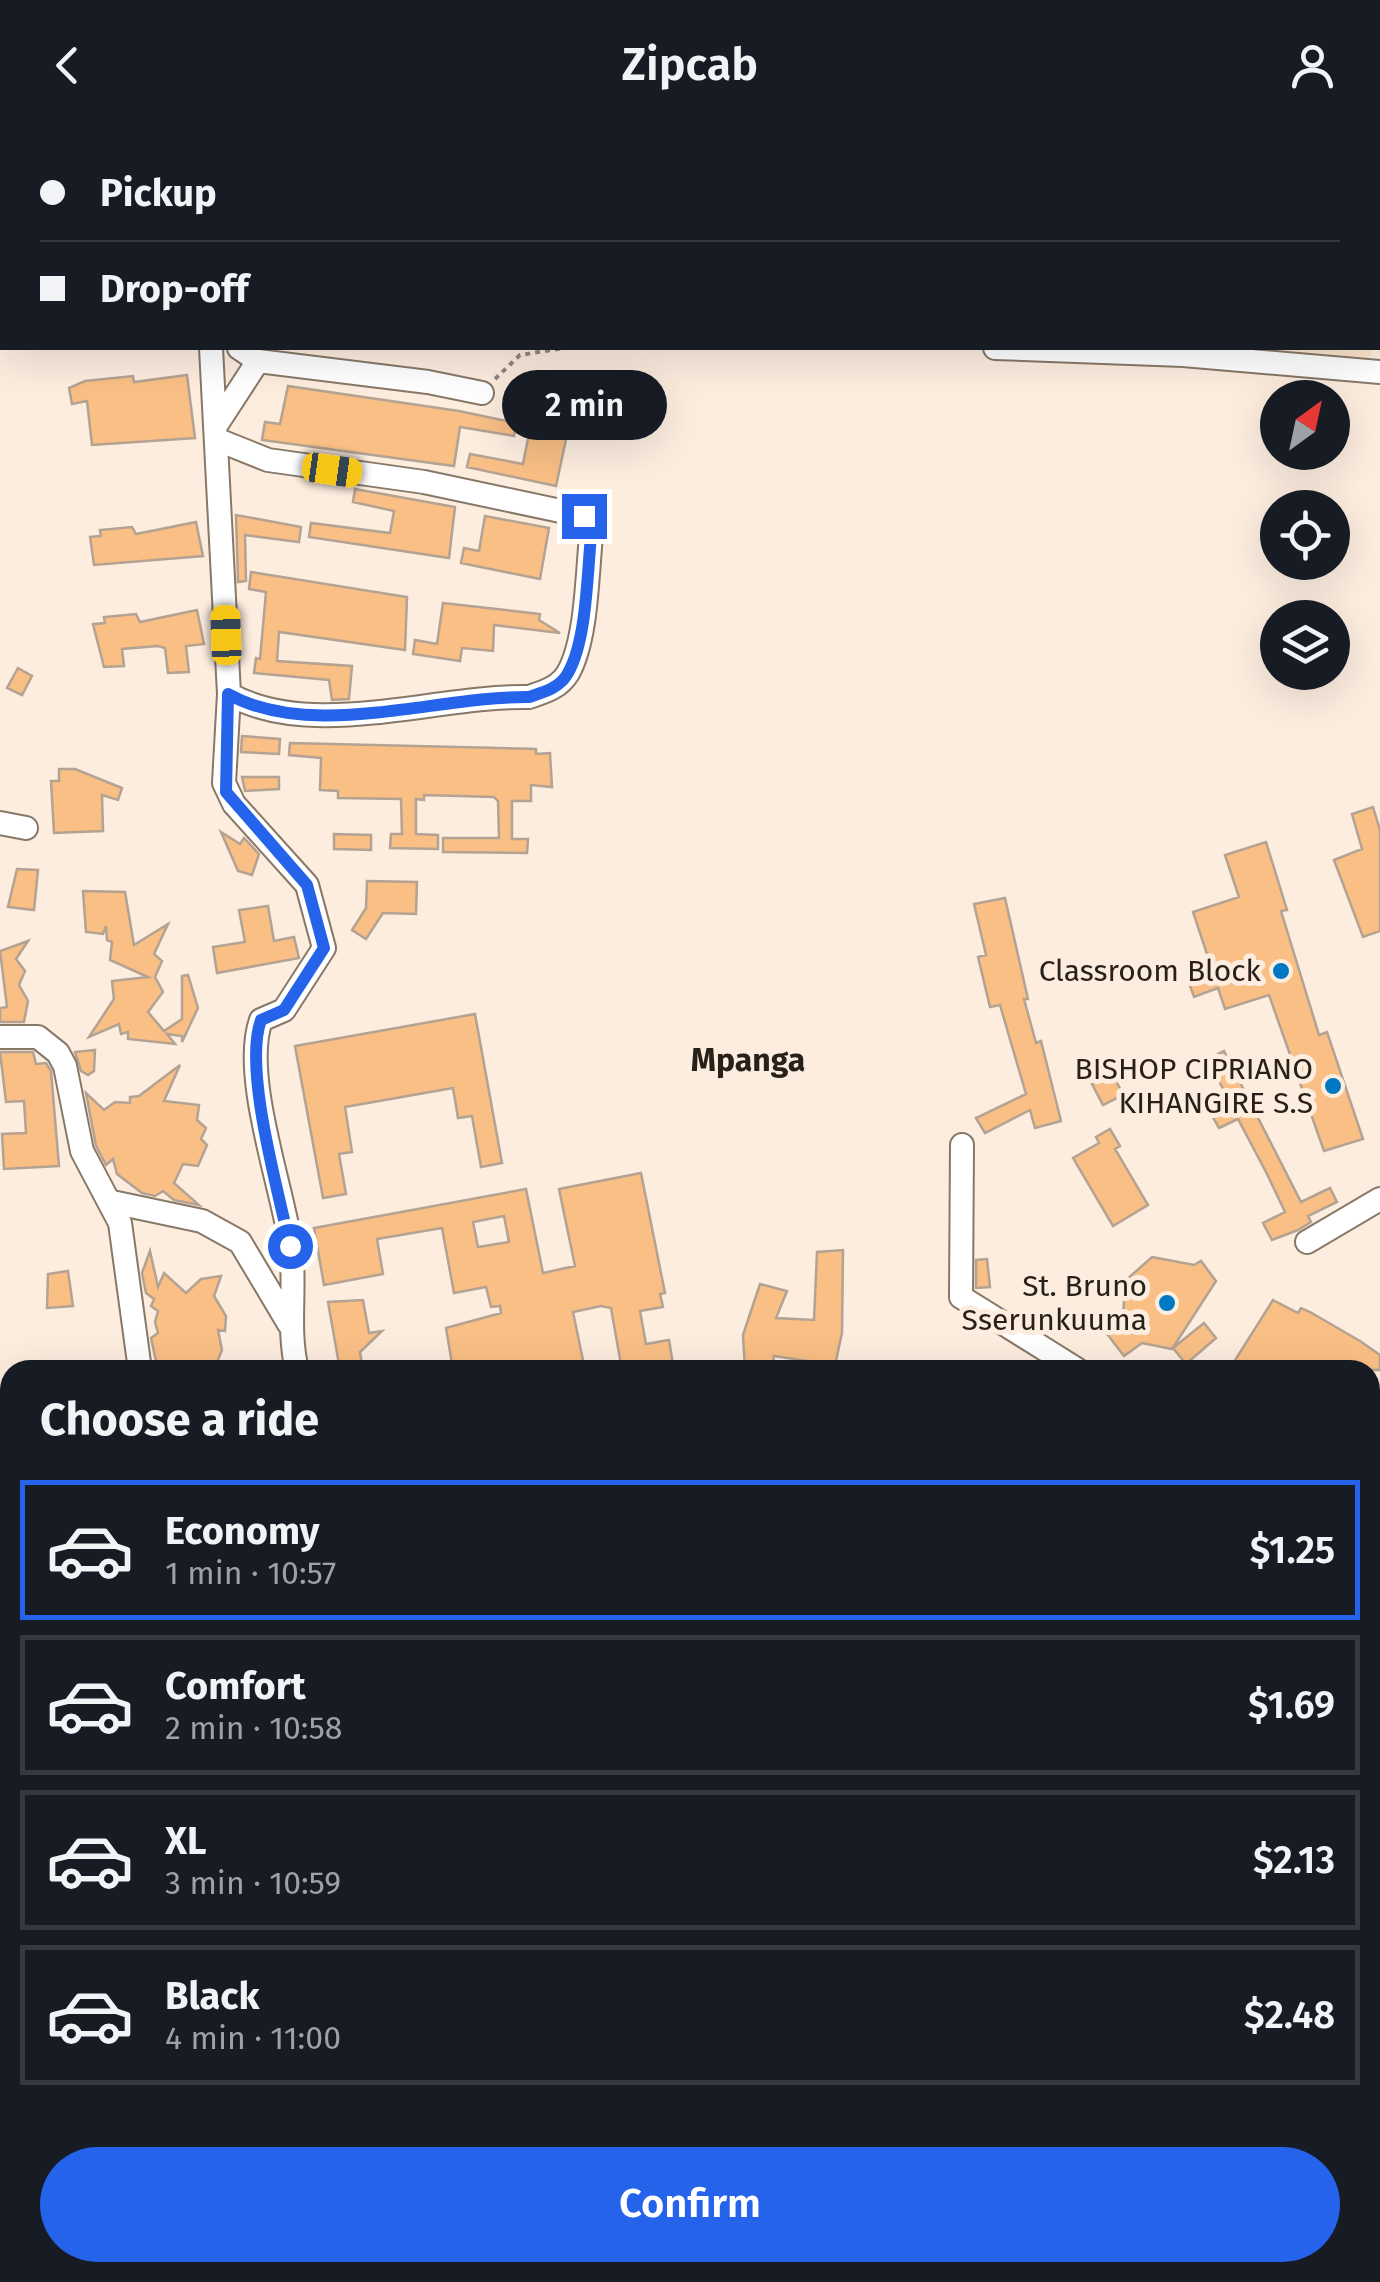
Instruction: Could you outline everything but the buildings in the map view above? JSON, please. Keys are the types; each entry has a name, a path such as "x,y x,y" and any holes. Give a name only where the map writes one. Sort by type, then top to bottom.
{"street":[{"path":"210,350 228,694 226,792 307,885 324,948 284,1010 261,1020 255,1042 272,1176 290,1246 290,1326 295,1360"},
{"path":"1036,350 1183,354 1380,372"},
{"path":"217,432 248,354 482,393"},
{"path":"217,432 268,460 424,482 584,516 592,526 578,644 568,673 548,690 529,697 355,713 278,714 252,708 228,694"},
{"path":"0,823 26,828"},
{"path":"0,1037 38,1037 62,1058 82,1151 120,1223 139,1360"},
{"path":"962,1145 961,1297 1062,1360"},
{"path":"1308,1242 1380,1199"},
{"path":"112,1202 202,1220 240,1242 290,1326"}],"path":[{"path":"482,393 520,355 551,350"}],"shaded area":[{"path":"1228,350 1372,350 1368,360"}],"place":[{"name":"Classroom Block","path":"1281,971"},
{"name":"BISHOP CIPRIANO KIHANGIRE S.S","path":"1333,1086"},
{"name":"St. Bruno Sserunkuuma","path":"1167,1303"}],"district":[{"name":"Mpanga","path":"748,1060"}],"route":[{"path":"290,1246 272,1176 255,1042 261,1020 284,1010 324,948 314,898 307,885 226,792 228,694 252,708 278,714 355,713 497,696 529,697 548,690 568,673 578,644 592,526 584,516"}]}
